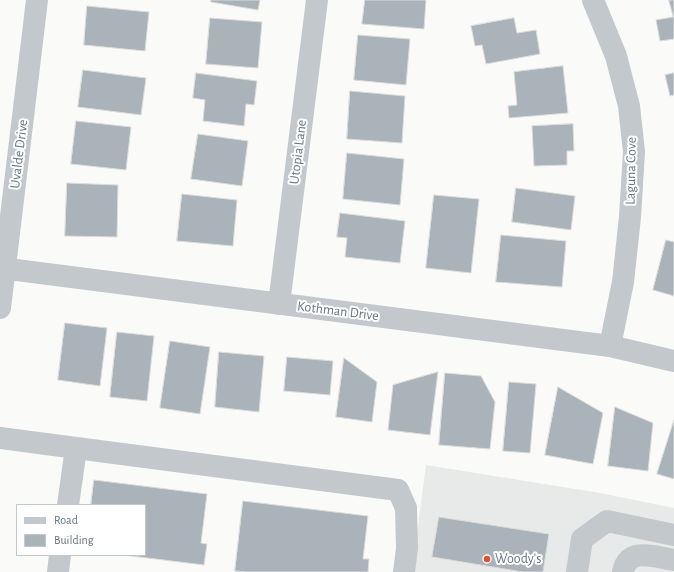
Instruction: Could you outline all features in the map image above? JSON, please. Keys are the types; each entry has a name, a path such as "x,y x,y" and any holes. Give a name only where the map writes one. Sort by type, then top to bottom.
{"street":[{"name":"Uvalde Drive","path":"0,308 2,269 37,0"},
{"name":"Utopia Lane","path":"279,304 317,0"},
{"name":"Laguna Cove","path":"593,0 616,56 629,106 634,152 630,217 623,282 610,346"},
{"name":"Kothman Drive","path":"2,269 610,346 674,360"},
{"path":"0,438 398,490 406,508 407,548 404,572"},
{"path":"68,504 76,448"},
{"path":"577,572 582,539 607,521 674,535"},
{"path":"623,572 625,565 629,561 643,554 674,560"},
{"path":"58,572 60,556"}],"shaded area":[{"path":"426,465 600,493 674,508 674,572 412,572"}],"building":[{"path":"211,0 260,0 258,10 211,2"},
{"path":"365,0 426,0 424,29 362,24"},
{"path":"669,0 674,0 674,39 660,41 656,20 673,17"},
{"path":"87,6 149,12 145,51 84,45"},
{"path":"210,18 262,22 258,68 206,64"},
{"path":"514,18 517,33 536,30 540,54 486,64 482,45 475,46 471,26"},
{"path":"358,35 410,39 406,85 354,80"},
{"path":"563,66 568,113 509,118 508,106 517,105 514,72"},
{"path":"83,70 146,78 141,115 78,107"},
{"path":"196,73 257,81 254,105 246,104 244,126 203,121 205,100 193,98"},
{"path":"674,73 674,95 670,96 665,75"},
{"path":"350,91 405,96 402,143 347,139"},
{"path":"76,121 131,127 126,170 71,164"},
{"path":"573,124 574,151 567,151 567,165 534,166 532,126"},
{"path":"198,134 248,141 242,186 191,179"},
{"path":"347,153 404,159 400,205 343,199"},
{"path":"67,183 118,185 117,237 65,236"},
{"path":"516,188 575,196 571,230 512,222"},
{"path":"182,194 237,200 233,246 177,241"},
{"path":"434,195 479,199 471,273 426,268"},
{"path":"340,213 405,221 400,263 345,257 347,238 337,237"},
{"path":"501,235 566,241 562,287 496,282"},
{"path":"666,240 674,242 674,296 653,290"},
{"path":"65,323 107,328 100,386 58,380"},
{"path":"117,332 154,336 147,401 110,397"},
{"path":"170,341 210,347 200,414 160,408"},
{"path":"219,352 264,356 259,412 215,407"},
{"path":"287,357 333,361 330,395 284,391"},
{"path":"344,358 377,382 372,422 336,417"},
{"path":"438,372 430,435 388,430 393,385"},
{"path":"445,373 481,376 495,402 490,449 439,445"},
{"path":"509,382 536,384 530,453 503,451"},
{"path":"558,387 603,413 593,464 545,455"},
{"path":"615,407 653,423 648,471 608,466"},
{"path":"674,420 674,479 657,474"},
{"path":"94,480 207,494 201,543 207,544 204,565 131,556 146,556 146,504 91,504"},
{"path":"243,501 368,516 363,559 369,559 368,572 235,571"},
{"path":"439,517 549,534 543,572 523,572 432,557"}],"place":[{"name":"Woody's","path":"487,559"}]}
